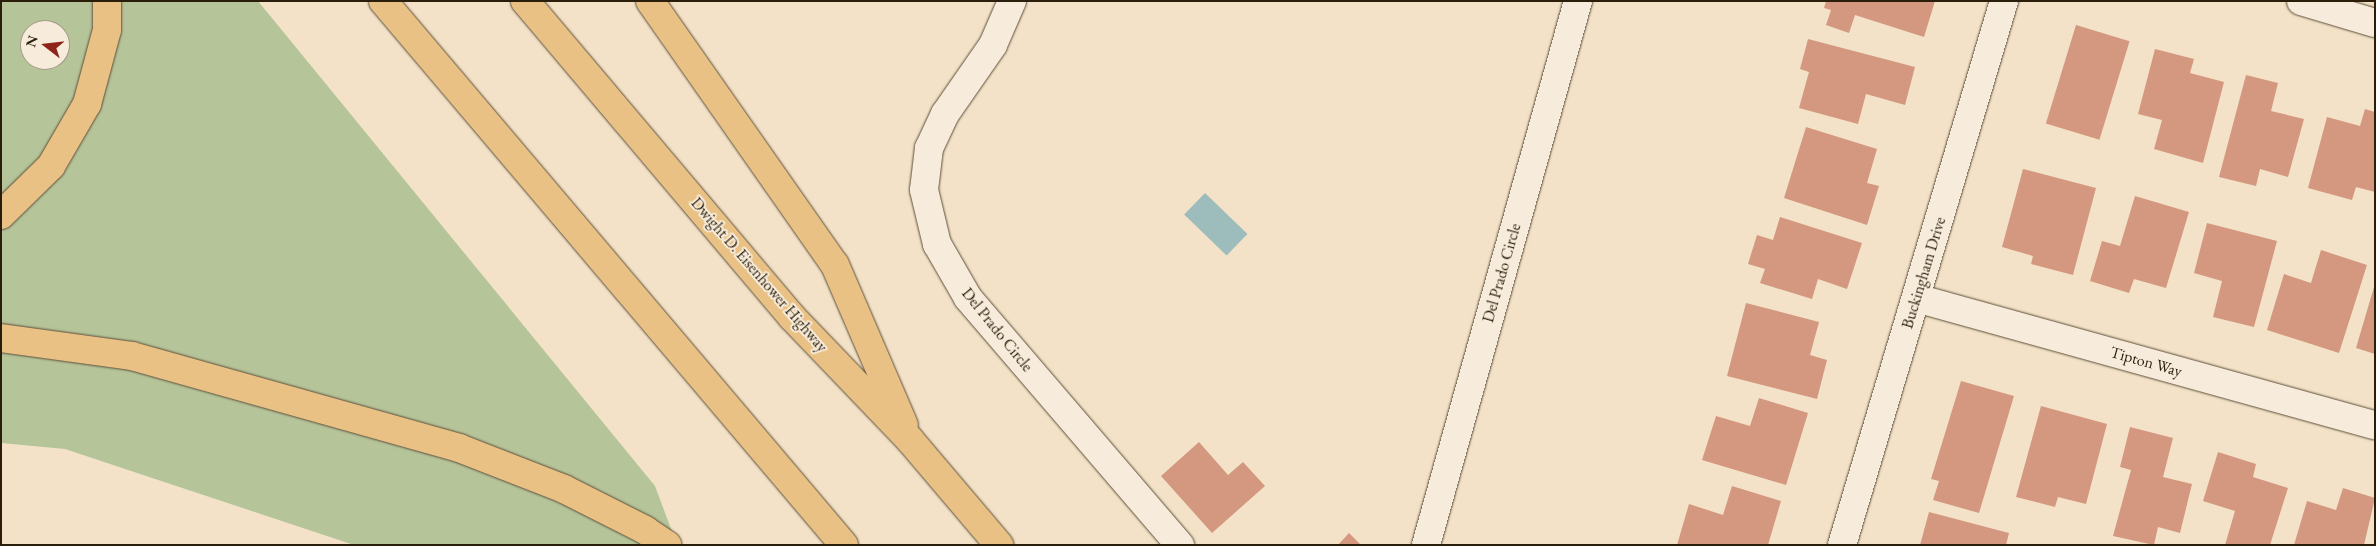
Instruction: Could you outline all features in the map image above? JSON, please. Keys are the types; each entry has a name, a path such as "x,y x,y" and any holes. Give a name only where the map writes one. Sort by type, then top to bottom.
{"highway":[{"path":"1,215 51,166 87,104 107,30 107,1"},
{"path":"383,1 844,545"},
{"name":"Dwight D. Eisenhower Highway","path":"524,1 792,317 910,440 999,545"},
{"path":"650,1 835,265 910,440"},
{"path":"1,338 132,356 459,448 564,489 645,530 667,545"}],"street":[{"name":"Del Prado Circle","path":"1012,1 993,45 945,114 929,148 924,190 937,244 968,298 1180,545"},
{"name":"Del Prado Circle","path":"1426,545 1578,1"},
{"name":"Buckingham Drive","path":"1842,545 2004,1"},
{"path":"2301,1 2375,23"},
{"name":"Tipton Way","path":"1916,298 2375,426"}],"green space":[{"path":"1,1 258,1 655,486 677,545 354,545 65,449 1,443"}],"water":[{"path":"1205,193 1247,234 1227,256 1184,215"}],"building":[{"path":"1826,1 1935,1 1924,37 1855,15 1849,33 1826,25 1831,10 1824,8"},
{"path":"2076,25 2130,41 2099,140 2046,123"},
{"path":"1808,39 1915,67 1905,105 1866,94 1858,124 1799,108 1809,72 1800,69"},
{"path":"2155,49 2194,59 2190,73 2224,82 2203,163 2154,149 2162,120 2138,114"},
{"path":"2246,75 2278,83 2271,111 2304,119 2288,177 2260,169 2256,186 2219,177"},
{"path":"2365,109 2375,112 2375,192 2356,187 2352,200 2308,188 2327,117 2360,126"},
{"path":"1806,127 1877,149 1867,183 1879,186 1867,225 1784,198"},
{"path":"2023,169 2096,188 2073,275 2031,264 2033,256 2002,247"},
{"path":"2135,196 2189,212 2166,288 2134,279 2129,293 2090,281 2102,241 2120,246"},
{"path":"1780,217 1862,243 1847,289 1818,279 1812,299 1760,283 1765,269 1748,264 1757,235 1773,240"},
{"path":"2207,223 2277,241 2254,327 2213,317 2222,281 2194,273"},
{"path":"2321,250 2367,265 2339,353 2267,330 2284,274 2311,283"},
{"path":"2375,287 2375,354 2356,348"},
{"path":"1746,303 1819,322 1810,355 1827,360 1817,399 1727,376"},
{"path":"1961,381 2014,396 1979,513 1933,500 1939,481 1931,479"},
{"path":"1759,398 1808,413 1786,485 1702,460 1716,416 1750,426"},
{"path":"2041,406 2107,424 2086,504 2058,497 2055,507 2016,497"},
{"path":"2130,427 2173,438 2163,477 2192,484 2180,533 2158,527 2154,545 2113,536 2131,470 2120,467"},
{"path":"1199,442 1228,475 1243,462 1265,486 1212,533 1161,476"},
{"path":"2218,452 2256,464 2253,477 2288,488 2270,545 2225,545 2235,511 2203,501"},
{"path":"1732,486 1781,501 1768,545 1677,545 1689,504 1723,515"},
{"path":"2343,488 2375,498 2364,545 2294,545 2307,501 2336,510"},
{"path":"1929,512 2009,533 2006,545 1920,545"},
{"path":"1349,533 1361,545 1338,545"}]}
